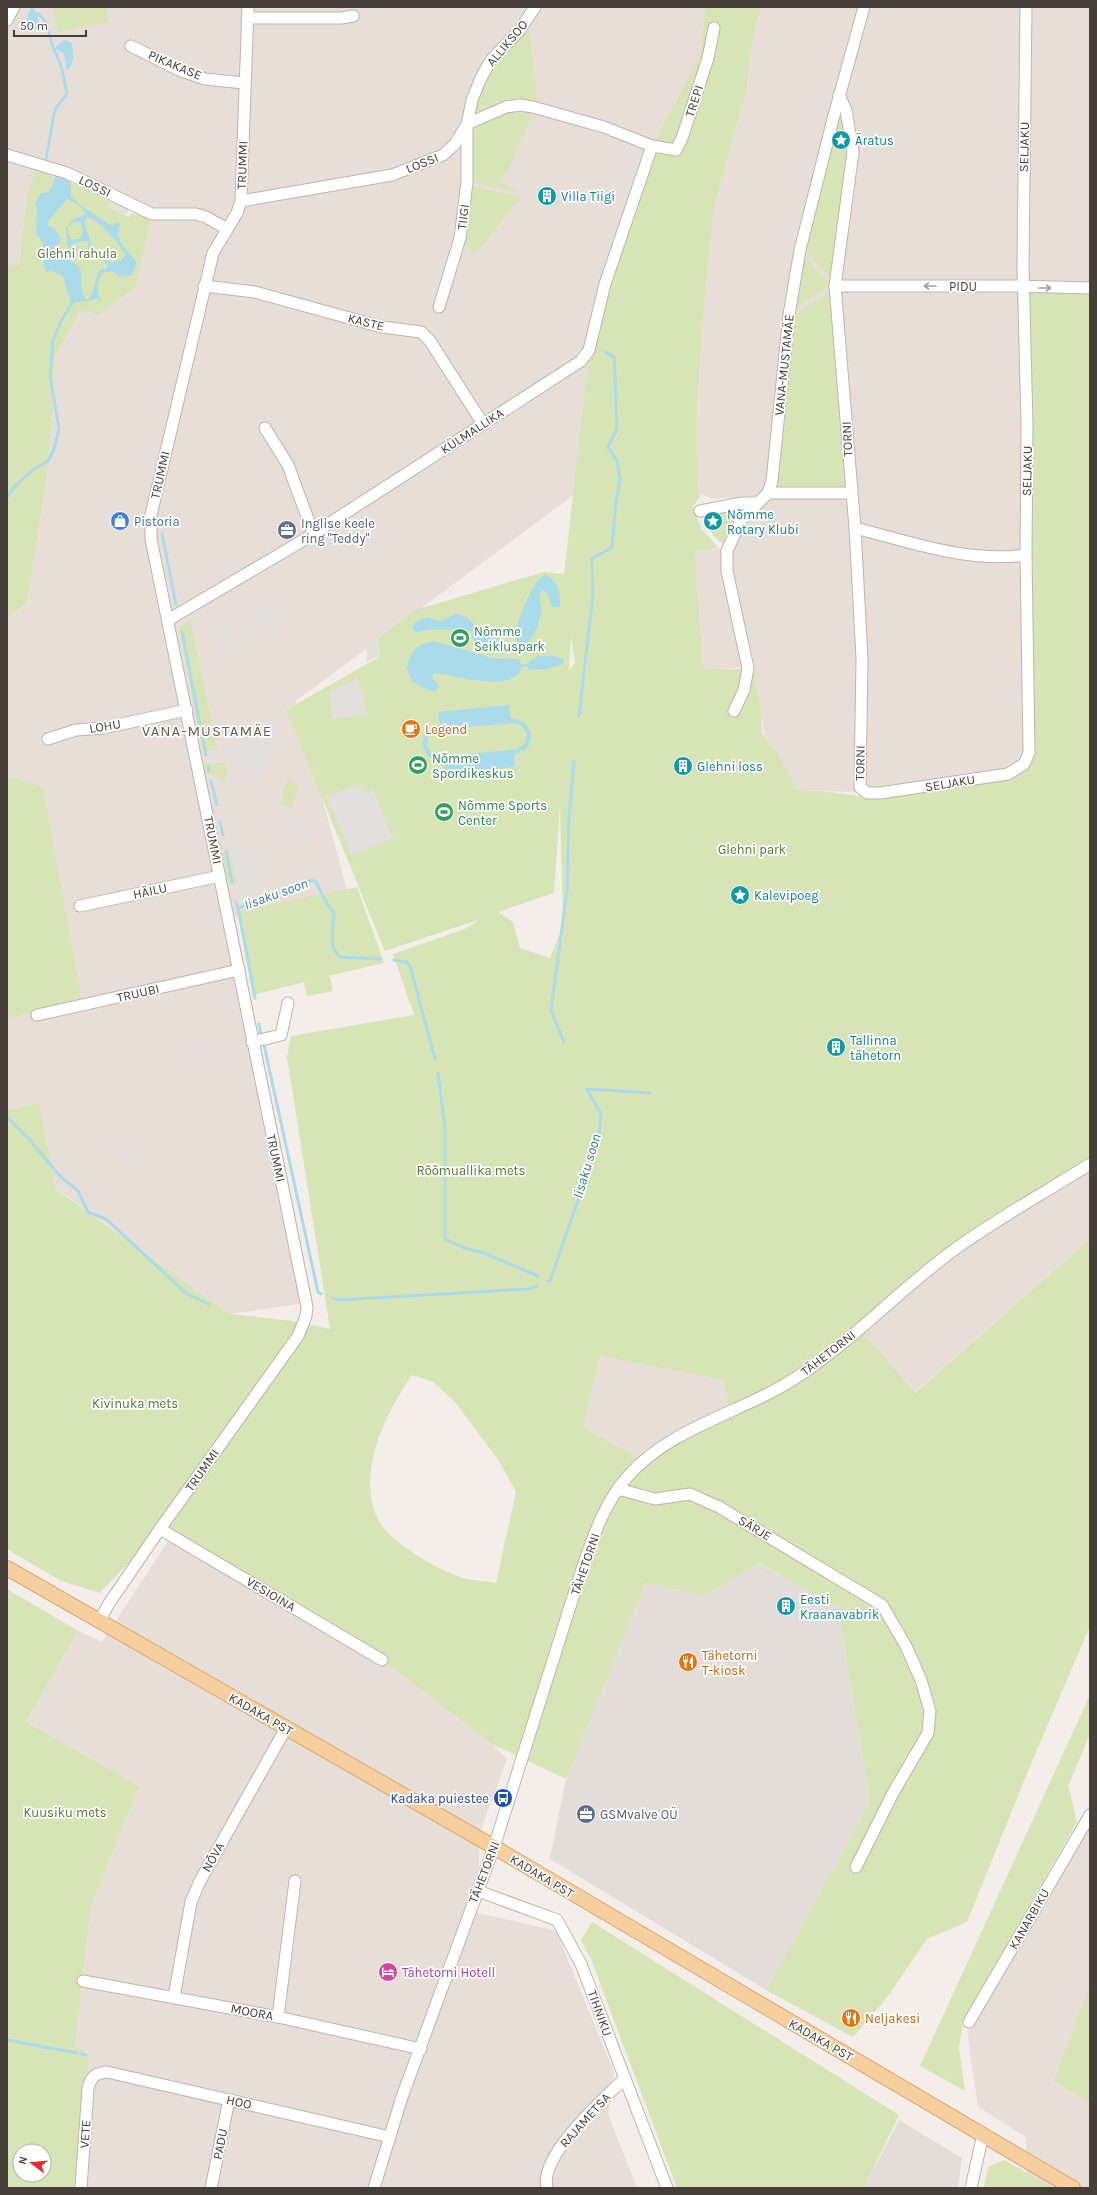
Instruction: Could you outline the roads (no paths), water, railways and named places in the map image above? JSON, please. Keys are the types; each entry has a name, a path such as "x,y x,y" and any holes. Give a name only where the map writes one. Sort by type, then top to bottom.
{"main road":[{"name":"KADAKA PST","path":"7,1568 494,1847 1074,2188"}],"street":[{"path":"7,20 14,7"},
{"name":"ALLIKSOO","path":"467,124 472,100 481,78 491,60 519,31 535,7"},
{"name":"VANA-MUSTAMÄE","path":"768,493 772,481 789,315 800,250 839,95 864,7"},
{"name":"SELJAKU","path":"860,787 867,793 904,791 1008,774 1024,764 1029,752 1026,555 1027,425 1025,286 1023,260 1026,7"},
{"path":"247,13 341,18 353,16"},
{"name":"TRUMMI","path":"99,1621 110,1602 160,1529 298,1336 306,1316 306,1299 252,1042 187,710 151,539 151,515 204,286 213,253 237,213 241,201 247,13"},
{"name":"TREPI","path":"652,146 676,150 682,138 708,58 714,28"},
{"name":"PIKAKASE","path":"131,46 179,70 205,79 244,83"},
{"name":"TORNI","path":"839,95 846,110 853,152 835,286 844,380 851,493 855,528 862,658 860,787"},
{"path":"467,124 506,107 520,105 534,107 604,128 652,146"},
{"name":"LOSSI","path":"241,201 392,175 443,155 454,144 467,124"},
{"name":"TIIGI","path":"439,307 460,238 467,182 467,124"},
{"name":"KÜLMALLIKA","path":"168,620 313,533 580,361 589,350 605,284 652,146"},
{"name":"LOSSI","path":"7,155 67,173 152,214 196,214 213,220 227,229"},
{"name":"KASTE","path":"204,286 255,292 382,327 421,332 430,341 483,424"},
{"name":"PIDU","path":"835,286 1025,286 1090,288"},
{"path":"265,428 288,465 313,533"},
{"path":"734,711 744,690 748,668 727,571 727,551 741,520 768,493 851,493"},
{"path":"700,511 742,503 756,504"},
{"path":"855,528 953,553 1003,558 1026,555"},
{"name":"LOHU","path":"48,739 76,730 103,728 187,710"},
{"name":"HÄILU","path":"80,906 220,876"},
{"name":"TRUUBI","path":"37,1015 239,970"},
{"path":"252,1042 281,1035 288,1003"},
{"name":"TÄHETORNI","path":"374,2188 390,2137 494,1847 593,1536 618,1490 628,1475 658,1448 768,1394 799,1376 836,1350 957,1247 1090,1164"},
{"name":"SÄRJE","path":"618,1490 655,1499 690,1494 719,1507 882,1605 906,1646 921,1680 930,1712 928,1733 893,1793 856,1867"},
{"name":"VESIOINA","path":"160,1529 382,1660"},
{"name":"NÕVA","path":"174,1997 191,1902 200,1881 286,1728"},
{"name":"KANARBIKU","path":"969,2022 1090,1815"},
{"path":"278,2017 295,1881"},
{"name":"TIHNIKU","path":"478,1891 557,1920 581,1964 667,2188"},
{"name":"MOORA","path":"83,1981 278,2017 421,2049"},
{"name":"HOO","path":"90,2080 99,2073 106,2072 390,2137"},
{"name":"RAJAMETSA","path":"547,2188 551,2162 566,2139 624,2078"},
{"name":"VETE","path":"81,2188 90,2080"},
{"name":"PADU","path":"211,2188 229,2100"},
{"path":"971,2188 983,2134"}],"water":[{"path":"33,10 38,13 38,20 42,26 41,31 28,26 26,22 29,11"},
{"path":"64,40 71,42 73,54 73,61 67,71 64,53 57,50 56,47"},
{"path":"56,175 70,181 71,196 79,204 110,225 117,222 120,224 118,235 121,243 137,262 132,275 120,277 114,272 104,272 98,285 98,293 101,300 99,301 97,299 72,303 63,276 52,271 46,272 44,266 44,247 36,232 37,208 35,204 41,193 48,192 50,190","holes":["67,199 85,211 86,214 74,219 66,228 68,247 70,250 101,259 107,264 107,268 100,270 92,293 88,299 86,299 83,293 80,269 76,264 68,259 55,254 54,246 59,243 61,238 56,230 48,225 49,220","87,217 98,223 114,239 126,255 120,261 116,260 114,263 93,255 91,243 84,222","76,221 81,223 83,231 80,239 71,240 67,227","82,241 89,241 87,254 71,246 72,244"]},
{"path":"545,575 553,580 558,588 560,607 552,607 547,593 542,590 540,597 541,612 537,628 528,642 518,645 516,639 517,626 523,609 531,591 540,578"},
{"path":"456,614 467,617 475,626 488,629 489,635 499,637 499,641 493,645 479,645 472,638 472,632 468,630 434,629 415,632 412,628 413,624 426,617 440,621"},
{"path":"434,641 492,658 519,659 521,670 512,678 490,682 434,673 432,678 439,686 436,691 430,691 412,682 407,668 413,652 419,646"},
{"path":"539,656 554,656 564,659 563,664 544,670 528,669 529,662"},
{"path":"509,705 511,719 522,722 526,725 531,733 531,738 526,749 515,754 515,767 444,773 443,760 435,759 429,756 423,746 424,739 427,734 432,729 440,726 438,712","holes":["515,723 521,725 527,734 524,744 518,749 441,757 432,754 427,746 428,736 437,729"]}],"waterway":[{"name":"Iisaku soon","path":"31,7 33,13 39,14 47,24 51,41 62,69 67,94 55,109 46,159"},
{"name":"Iisaku soon","path":"7,497 16,485 34,469 48,461 54,449 59,428 50,376 53,341 60,323 72,303 72,300"},
{"path":"579,716 593,594 592,558 610,549 612,546 616,502 620,480 617,461 608,447 616,431 617,424 614,357 605,352"},
{"name":"Iisaku soon","path":"162,533 176,605"},
{"name":"Iisaku soon","path":"182,632 206,755"},
{"path":"521,666 529,665"},
{"path":"564,1042 551,1010 567,891 569,818 574,761"},
{"name":"Iisaku soon","path":"208,766 209,771"},
{"name":"Iisaku soon","path":"211,781 217,805"},
{"name":"Iisaku soon","path":"220,822 223,835"},
{"name":"Iisaku soon","path":"226,851 232,882"},
{"name":"Iisaku soon","path":"236,902 238,908 312,880 316,882 327,904 334,912 332,941 336,952 340,957 381,959"},
{"path":"238,908 255,998"},
{"name":"Iisaku soon","path":"394,960 407,962 410,966 435,1059"},
{"path":"259,1024 261,1035"},
{"path":"264,1045 318,1292 321,1294"},
{"name":"Iisaku soon","path":"438,1073 445,1128 445,1239 464,1248 484,1253 538,1276"},
{"name":"Iisaku soon","path":"548,1281 550,1281 598,1143 601,1114 587,1089 650,1093"},
{"path":"7,1117 28,1138 60,1176 78,1191 88,1212 106,1219 187,1294 209,1304"},
{"path":"333,1298 339,1300 528,1289 537,1286"},
{"path":"7,2040 77,2053"},
{"path":"81,2054 86,2055"}],"place":[{"name":"Äratus","path":"841,140"},
{"name":"Villa Tiigi","path":"547,196"},
{"name":"Pistoria","path":"120,521"},
{"name":"Nõmme Rotary Klubi","path":"713,521"},
{"name":"Inglise keele ring \"Teddy\"","path":"287,530"},
{"name":"Nõmme Seikluspark","path":"460,638"},
{"name":"Legend","path":"411,729"},
{"name":"Nõmme Spordikeskus","path":"418,765"},
{"name":"Glehni loss","path":"683,766"},
{"name":"Nõmme Sports Center","path":"444,812"},
{"name":"Kalevipoeg","path":"740,895"},
{"name":"Tallinna tähetorn","path":"836,1047"},
{"name":"Eesti Kraanavabrik","path":"786,1606"},
{"name":"Tähetorni T-kiosk","path":"688,1662"},
{"name":"Kadaka puiestee","path":"503,1798"},
{"name":"GSMvalve OÜ","path":"586,1814"},
{"name":"Tähetorni Hotell","path":"388,1972"},
{"name":"Neljakesi","path":"851,2018"}],"district":[{"name":"VANA-MUSTAMÄE","path":"207,731"}],"park label":[{"name":"Glehni rahula","path":"77,253"},
{"name":"Glehni park","path":"752,849"},
{"name":"Rõõmuallika mets","path":"471,1170"},
{"name":"Kivinuka mets","path":"135,1403"},
{"name":"Kuusiku mets","path":"65,1812"}]}
